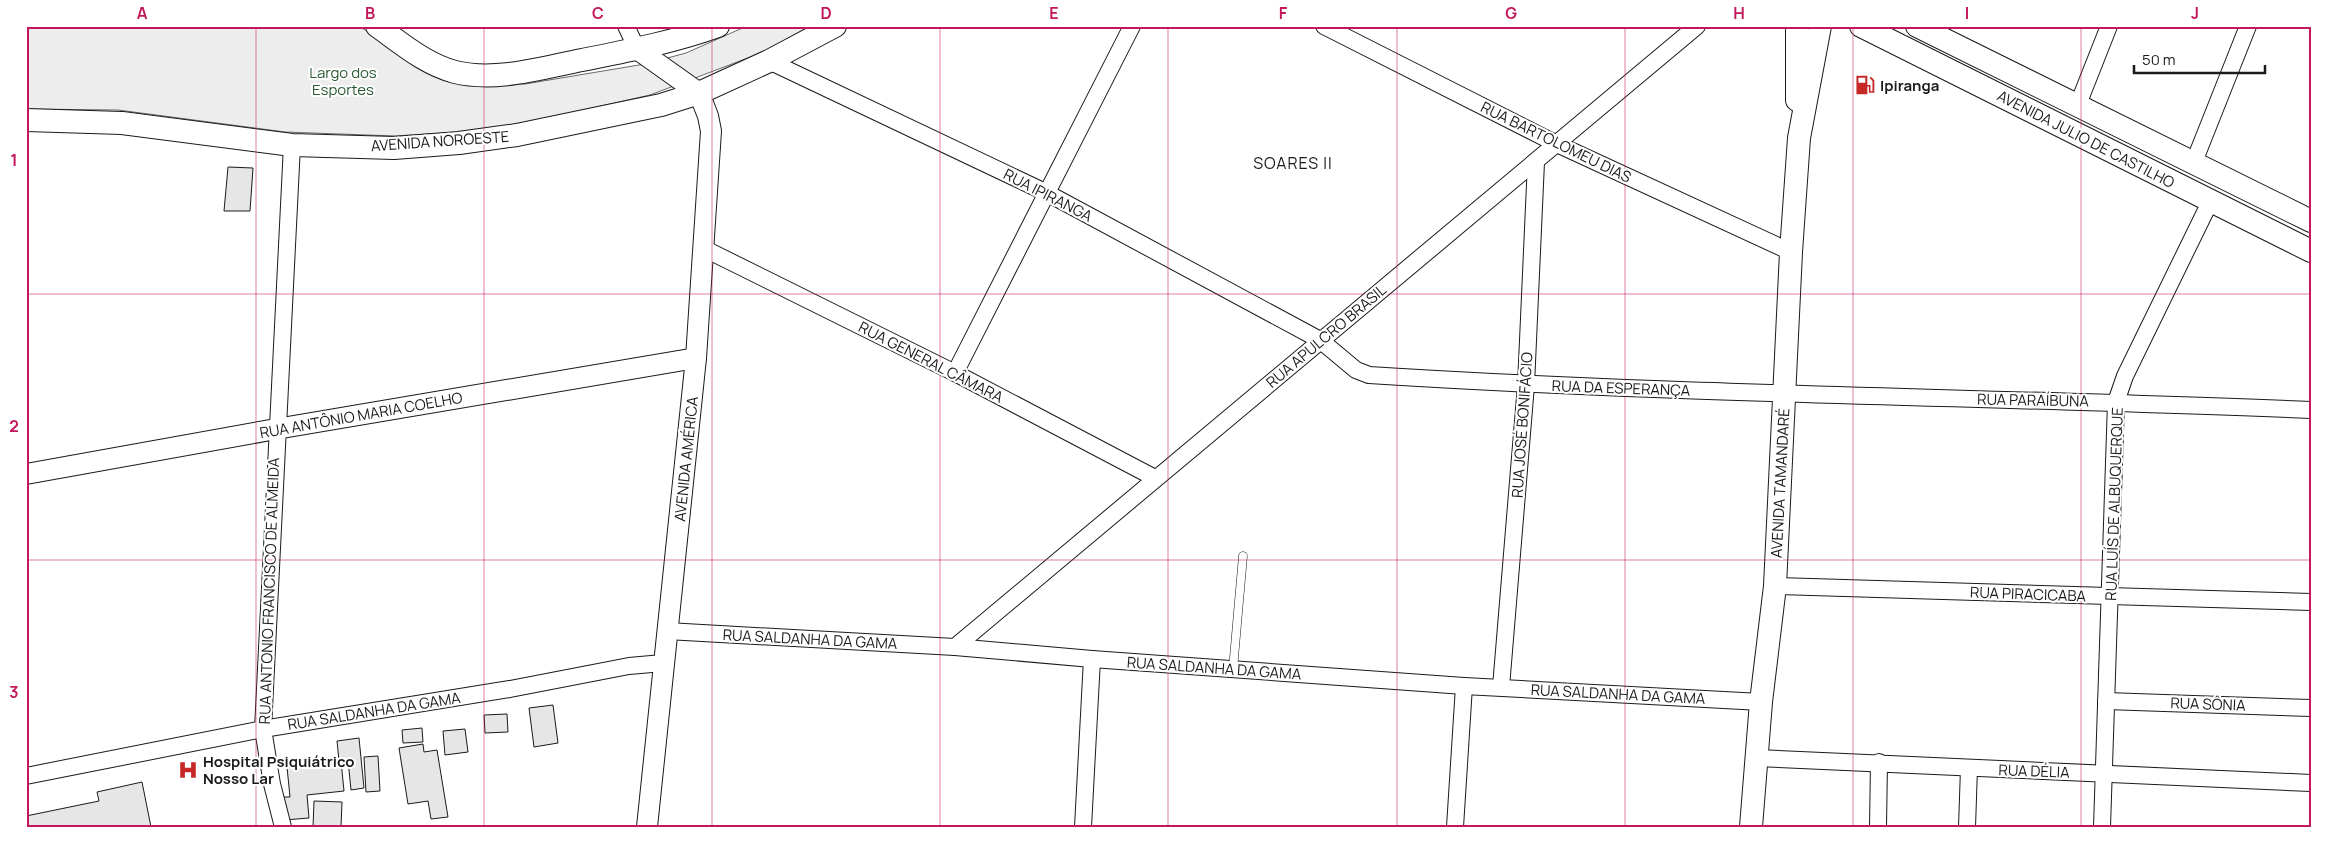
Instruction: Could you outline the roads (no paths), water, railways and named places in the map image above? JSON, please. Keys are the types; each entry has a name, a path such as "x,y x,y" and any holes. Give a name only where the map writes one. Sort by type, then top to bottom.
{"main road":[{"path":"377,26 438,66 456,72 486,76 518,72 637,49 718,26"},
{"name":"AVENIDA NOROESTE","path":"26,120 122,123 292,145 394,148 507,137 613,117 699,93 769,61 835,26"},
{"name":"AVENIDA TAMANDARÉ","path":"1797,26 1796,80 1799,138"},
{"name":"AVENIDA TAMANDARÉ","path":"1751,827 1761,702 1775,586 1790,252 1799,138 1820,26"},
{"name":"AVENIDA JULIO DE CASTILHO","path":"1861,26 2311,251"},
{"name":"AVENIDA JULIO DE CASTILHO","path":"1917,26 2077,107 2194,162 2311,221"}],"street":[{"path":"626,26 637,49 699,93"},
{"path":"955,373 1132,26"},
{"name":"RUA BARTOLOMEU DIAS","path":"1324,26 1557,144 1790,252"},
{"name":"RUA APULCRO BRASIL","path":"955,646 1697,26"},
{"path":"2077,107 2109,26"},
{"path":"2194,162 2248,26"},
{"name":"RUA IPIRANGA","path":"769,61 1047,192 1320,340"},
{"name":"AVENIDA AMÉRICA","path":"648,827 663,663 668,631 696,358 705,249 712,131 699,93"},
{"name":"RUA ANTONIO FRANCISCO DE ALMEIDA","path":"283,827 272,784 263,729 276,429 292,145"},
{"name":"RUA JOSÉ BONIFÁCIO","path":"1501,687 1526,385 1536,162"},
{"name":"RUA LUÍS DE ALBUQUERQUE","path":"2102,827 2116,402 2125,376 2210,202"},
{"name":"RUA GENERAL CÂMARA","path":"705,249 955,373 1155,478"},
{"name":"RUA DA ESPERANÇA","path":"1320,340 1356,370 1369,375 1526,385 1784,394"},
{"name":"RUA ANTÔNIO MARIA COELHO","path":"26,474 276,429 696,358"},
{"name":"RUA PARAÍBUNA","path":"1784,394 2116,402 2311,410"},
{"name":"RUA PIRACICABA","path":"1775,586 2311,602"},
{"name":"RUA SALDANHA DA GAMA","path":"668,631 955,646 1092,659 1464,686 1761,702"},
{"path":"1083,827 1092,659"},
{"name":"RUA SALDANHA DA GAMA","path":"26,776 263,729 510,689 629,666 663,663"},
{"path":"1456,827 1464,686"},
{"name":"RUA SÔNIA","path":"2106,701 2311,708"},
{"name":"RUA DÉLIA","path":"1756,758 1879,762 1969,768 2311,783"},
{"path":"1878,827 1879,762"},
{"path":"1967,827 1969,768"}],"lane":[{"path":"1233,669 1243,556"}],"place":[{"name":"Ipiranga","path":"1865,85"},
{"name":"Hospital Psiquiátrico Nosso Lar","path":"188,770"}],"district":[{"name":"SOARES II","path":"1293,163"}],"park label":[{"name":"Largo dos Esportes","path":"343,80"}]}
